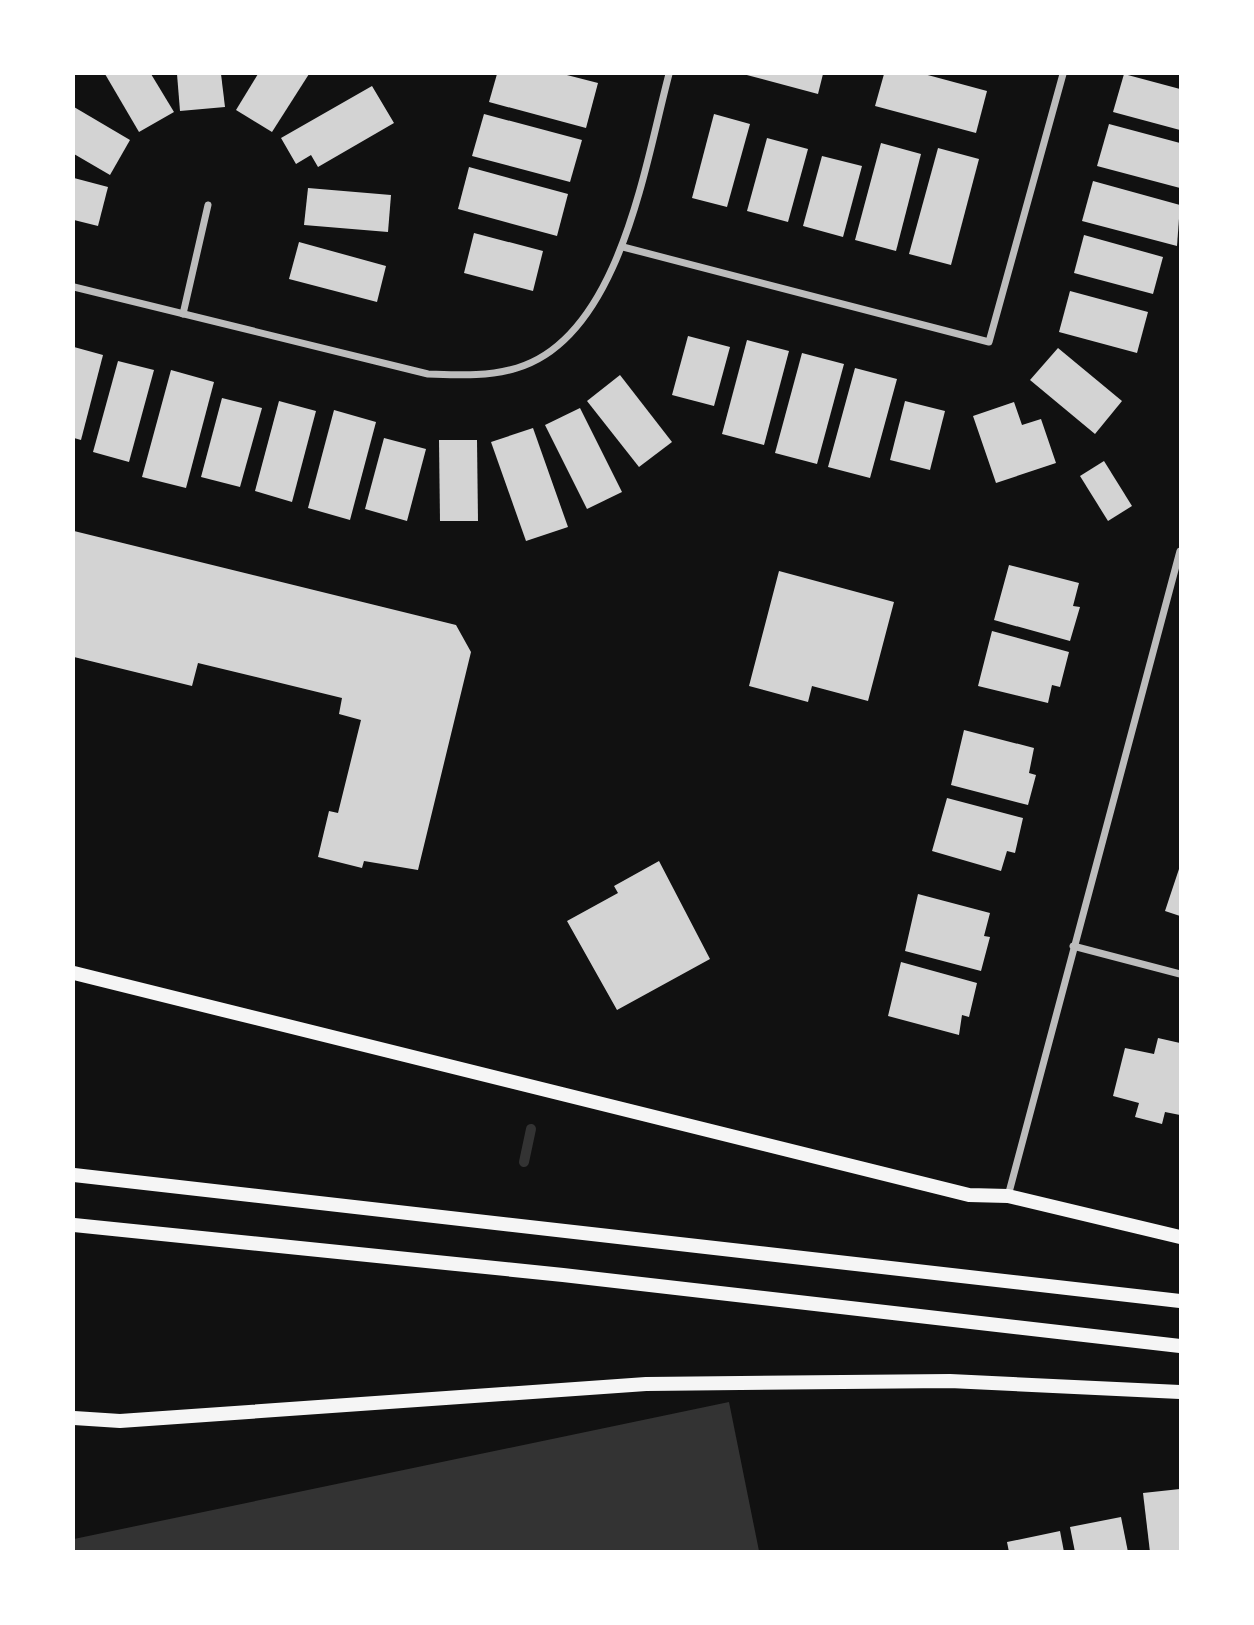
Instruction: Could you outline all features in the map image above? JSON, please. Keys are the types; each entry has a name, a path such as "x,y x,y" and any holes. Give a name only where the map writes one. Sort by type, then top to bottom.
{"main road":[{"path":"74,973 969,1195 1008,1196 1181,1237"},
{"path":"74,1175 1181,1301"},
{"path":"74,1225 563,1275 1181,1346"},
{"path":"74,1418 120,1421 646,1384 950,1381 1181,1392"}],"street":[{"path":"74,287 428,374 478,376 519,367 560,345 596,303 623,247 669,74"},
{"path":"623,247 989,342 1063,74"},
{"path":"183,314 208,205"},
{"path":"1008,1196 1181,551"},
{"path":"1073,946 1181,974"}],"shaded area":[{"path":"729,1402 759,1551 74,1551 74,1539"}],"building":[{"path":"105,74 151,74 174,112 139,132"},
{"path":"177,74 221,74 225,107 180,111"},
{"path":"258,74 309,74 272,132 236,110"},
{"path":"497,74 563,74 598,83 586,128 489,102"},
{"path":"743,74 823,74 818,94"},
{"path":"884,74 924,74 987,91 976,133 875,106"},
{"path":"1124,74 1180,89 1180,130 1113,112"},
{"path":"372,86 394,123 318,167 311,155 296,164 281,138"},
{"path":"74,107 130,140 110,175 74,154"},
{"path":"484,114 582,140 570,182 472,156"},
{"path":"714,114 750,124 727,207 692,198"},
{"path":"1109,124 1180,143 1180,188 1097,166"},
{"path":"767,138 808,149 788,222 747,211"},
{"path":"881,143 921,154 896,251 855,240"},
{"path":"938,148 979,159 951,265 909,254"},
{"path":"822,156 862,166 843,237 803,226"},
{"path":"469,167 568,194 557,236 458,209"},
{"path":"74,178 108,187 98,226 74,220"},
{"path":"1093,181 1180,205 1177,246 1082,221"},
{"path":"308,188 391,195 388,232 304,225"},
{"path":"474,233 543,251 533,291 464,273"},
{"path":"1084,235 1163,257 1153,294 1074,273"},
{"path":"299,242 386,266 377,302 289,279"},
{"path":"1070,291 1148,312 1137,353 1059,332"},
{"path":"688,336 730,347 714,406 672,395"},
{"path":"747,340 789,351 764,445 722,434"},
{"path":"74,347 103,355 81,440 74,438"},
{"path":"1058,348 1122,401 1095,434 1030,380"},
{"path":"802,353 844,364 817,464 775,453"},
{"path":"118,361 154,370 129,462 93,452"},
{"path":"855,368 897,379 870,478 828,467"},
{"path":"171,370 214,382 186,488 142,477"},
{"path":"620,375 672,442 639,467 587,401"},
{"path":"222,398 262,408 240,487 201,477"},
{"path":"279,401 316,411 292,502 255,491"},
{"path":"905,401 945,411 930,470 890,460"},
{"path":"1014,402 1022,425 1041,419 1056,463 996,483 973,416"},
{"path":"580,408 622,492 587,509 545,425"},
{"path":"334,410 376,422 350,520 308,508"},
{"path":"533,428 568,527 526,541 491,442"},
{"path":"384,438 426,449 407,521 365,509"},
{"path":"439,440 477,440 478,521 440,521"},
{"path":"1104,461 1132,506 1108,521 1080,476"},
{"path":"74,531 456,625 471,652 418,870 364,861 362,868 318,857 329,811 338,813 361,720 339,714 342,698 198,663 192,686 74,657"},
{"path":"1009,565 1079,583 1073,606 1080,607 1070,641 994,620"},
{"path":"779,571 894,602 868,701 812,686 808,702 749,686"},
{"path":"992,631 1069,652 1060,687 1052,685 1048,703 978,686"},
{"path":"964,730 1034,748 1029,773 1036,775 1028,805 951,785"},
{"path":"947,798 1023,818 1015,853 1007,851 1001,871 932,851"},
{"path":"659,861 710,959 617,1010 567,921 618,893 614,886"},
{"path":"1180,866 1180,916 1165,911"},
{"path":"918,894 990,913 984,936 990,937 981,971 905,951"},
{"path":"901,962 977,983 969,1017 962,1015 959,1035 888,1016"},
{"path":"1158,1038 1180,1043 1180,1115 1165,1112 1162,1124 1135,1117 1139,1103 1113,1096 1125,1048 1154,1054"},
{"path":"1180,1489 1180,1552 1150,1552 1143,1493"},
{"path":"1121,1517 1128,1552 1075,1552 1070,1527"},
{"path":"1060,1531 1064,1552 1009,1552 1007,1542"}],"waterway":[{"path":"524,1162 531,1129"}]}
